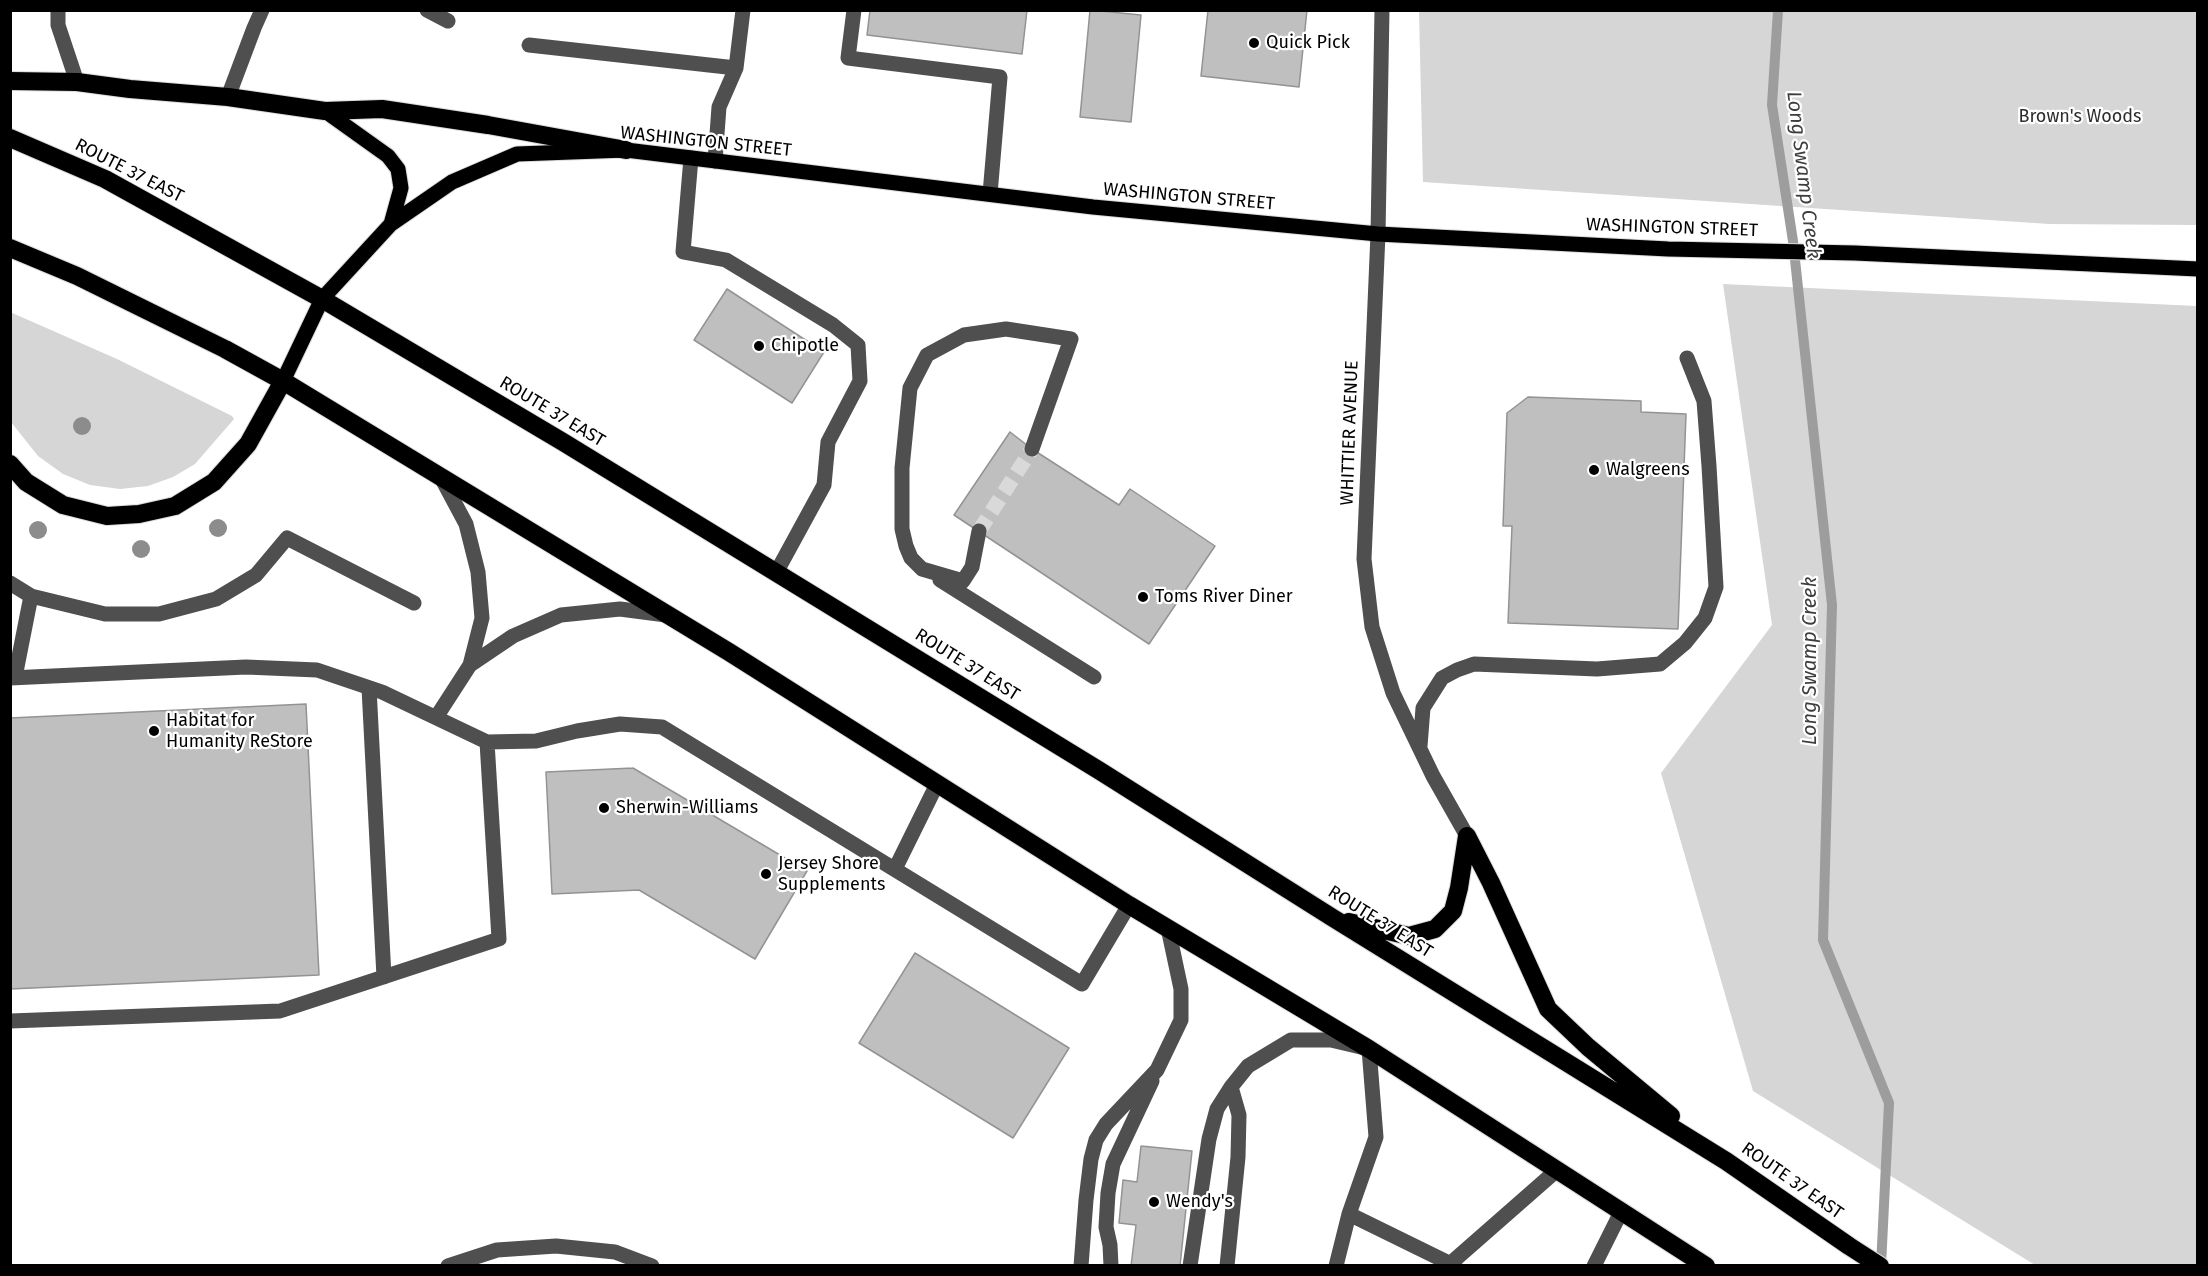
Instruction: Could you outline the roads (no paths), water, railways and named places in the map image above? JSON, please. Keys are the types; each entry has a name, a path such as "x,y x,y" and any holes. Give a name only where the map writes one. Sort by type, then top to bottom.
{"highway":[{"path":"10,81 77,82 228,97 325,111 382,109 626,150"},
{"name":"ROUTE 37 EAST","path":"10,138 105,179 322,299 563,442 1100,771 1726,1161 1880,1266"},
{"path":"10,248 77,276 225,349 283,381 443,481 666,615 1129,905 1369,1049 1706,1266"},
{"path":"10,464 26,482 63,505 107,516 139,514 175,506 214,482 248,444 283,381"},
{"path":"1333,918 1408,936 1435,929 1453,911 1467,836"},
{"path":"1467,836 1491,883 1548,1009 1588,1047 1726,1161"}],"main road":[{"path":"325,111 388,156 399,169 401,188 391,224"},
{"name":"WASHINGTON STREET","path":"283,381 322,299 391,224 452,182 517,154 626,150 1116,210 1378,234 1668,249 1855,253 2198,269"}],"street":[{"path":"58,10 58,25 77,82"},
{"path":"228,97 262,10"},
{"path":"427,10 448,21"},
{"path":"715,161 719,107 736,68 743,10"},
{"path":"854,10 848,58 1000,77 990,194"},
{"name":"WHITTIER AVENUE","path":"1382,10 1378,234 1364,559 1372,627 1393,693 1432,776 1467,836"},
{"path":"529,45 736,68"},
{"path":"691,158 683,252 726,260 833,325 858,345 860,381 828,442 824,485 776,573"},
{"path":"1032,449 1071,339 1006,329 964,335 927,355 910,388 902,468 902,529 911,558 922,569 1094,677"},
{"path":"1420,749 1423,708 1442,678 1457,670 1474,664 1597,669 1660,664 1685,643 1705,618 1716,587 1709,466 1704,401 1687,358"},
{"path":"438,716 470,665 482,618 478,572 466,524 443,481"},
{"path":"922,569 963,581 972,567 979,531"},
{"path":"10,583 31,596 105,615 159,614 216,599 256,575 287,538 414,603"},
{"path":"31,596 13,678 258,667 316,670 369,688 438,716 487,742 536,741 620,724 662,727 1082,984 1129,905"},
{"path":"470,665 513,636 561,615 620,609 666,615"},
{"path":"369,688 384,977"},
{"path":"10,1021 280,1011 499,939 487,742"},
{"path":"895,869 937,784"},
{"path":"1110,1266 1110,1245 1106,1227 1113,1164 1181,1020 1181,989 1168,928"},
{"path":"1190,1266 1209,1139 1217,1109 1248,1066 1291,1040 1330,1040 1369,1049 1376,1137 1349,1214 1336,1266"},
{"path":"1081,1266 1086,1200 1091,1159 1096,1140 1106,1124 1156,1070"},
{"path":"1227,1266 1238,1156 1239,1115 1231,1087"},
{"path":"1349,1214 1453,1264 1557,1170"},
{"path":"1594,1266 1621,1212"},
{"path":"448,1266 497,1250 556,1246 615,1252 652,1266"}],"waterway":[{"name":"Long Swamp Creek","path":"1778,10 1772,105 1793,241 1832,605 1823,940 1889,1103 1881,1266"}],"tunnel":[{"path":"979,531 1032,449"}],"place":[{"name":"Quick Pick","path":"1254,43"},
{"name":"Chipotle","path":"759,346"},
{"name":"Walgreens","path":"1594,470"},
{"name":"Toms River Diner","path":"1143,597"},
{"name":"Habitat for Humanity ReStore","path":"154,731"},
{"name":"Sherwin-Williams","path":"604,808"},
{"name":"Jersey Shore Supplements","path":"766,874"},
{"name":"Wendy's","path":"1154,1202"}],"park label":[{"name":"Brown's Woods","path":"2080,117"}]}
